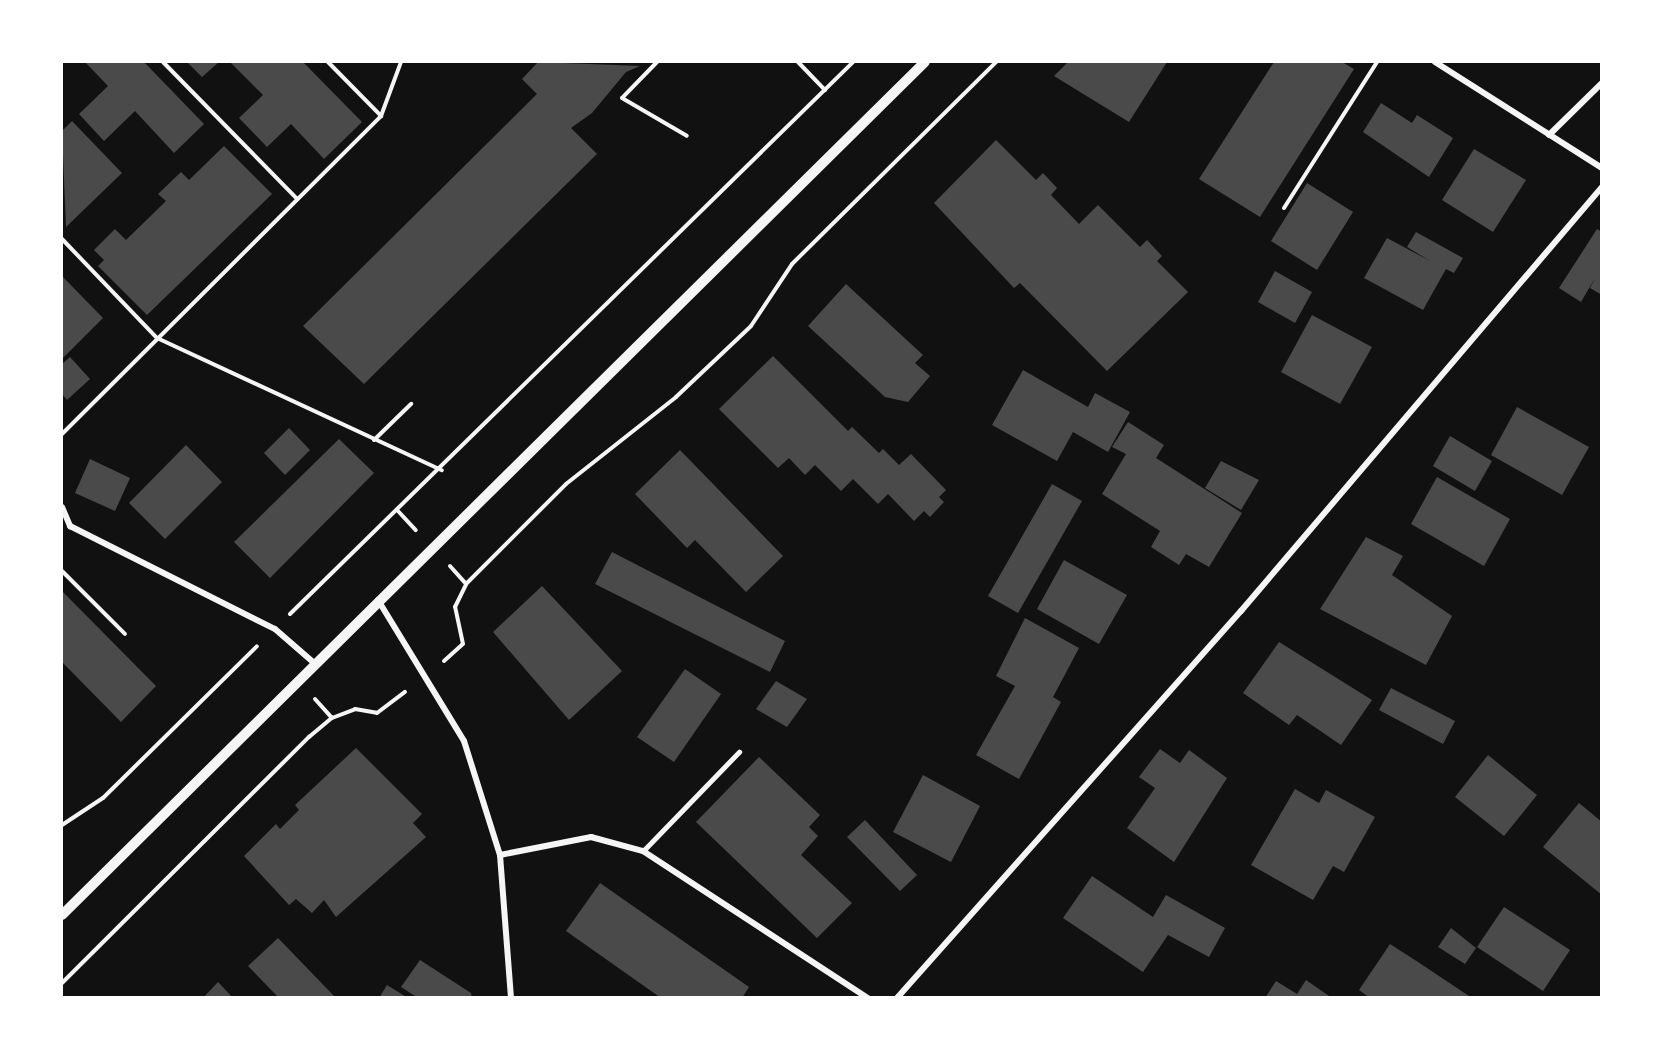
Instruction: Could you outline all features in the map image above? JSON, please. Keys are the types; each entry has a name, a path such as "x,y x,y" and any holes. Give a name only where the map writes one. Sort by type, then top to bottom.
{"street":[{"path":"62,915 313,662 925,62"},
{"path":"1435,62 1602,168"},
{"path":"1549,135 1602,82"},
{"path":"897,998 1241,611 1602,187"},
{"path":"62,507 70,526 275,628 313,662"},
{"path":"378,600 426,675 464,741 500,855 511,998"},
{"path":"500,855 591,837 643,851 868,998"}],"lane":[{"path":"643,851 739,752"}],"path":[{"path":"163,62 297,199"},
{"path":"328,62 381,116"},
{"path":"62,434 381,116 401,62"},
{"path":"657,62 622,98 687,136"},
{"path":"798,62 825,90"},
{"path":"62,825 103,798 275,628 442,470 853,62"},
{"path":"62,983 309,737 332,718 355,709 377,713 463,644 455,607 466,584 566,484 676,397 751,326 792,264 996,62"},
{"path":"1284,208 1377,62"},
{"path":"62,239 157,338 442,470"},
{"path":"374,440 411,404"},
{"path":"62,571 125,634"}],"building":[{"path":"85,62 144,62 204,124 174,153 135,111 104,141 79,114 108,86"},
{"path":"187,62 219,62 202,77"},
{"path":"230,62 303,62 362,122 324,159 291,124 267,147 239,118 263,95"},
{"path":"538,62 640,66 626,72 592,113 571,128 597,154 364,384 303,326 537,94 522,79"},
{"path":"1068,62 1167,62 1129,122 1054,76"},
{"path":"1274,62 1342,62 1354,69 1260,217 1199,179"},
{"path":"1381,103 1412,123 1417,115 1453,138 1429,177 1363,132"},
{"path":"72,121 122,173 66,227 62,131"},
{"path":"996,140 1036,180 1043,173 1057,188 1051,195 1079,224 1098,205 1140,247 1147,240 1162,256 1157,261 1188,292 1107,371 1020,283 1014,288 934,203"},
{"path":"224,146 272,194 147,315 98,266 104,260 94,250 115,229 126,240 166,201 158,194 181,172 189,180"},
{"path":"1474,149 1526,180 1493,232 1442,200"},
{"path":"1307,183 1353,212 1317,270 1271,241"},
{"path":"1597,229 1602,232 1602,295 1590,288 1595,278 1581,302 1559,288"},
{"path":"1416,232 1463,258 1454,273 1446,269 1423,310 1364,278 1387,238 1430,261 1407,247"},
{"path":"1275,271 1312,292 1295,323 1258,302"},
{"path":"62,276 103,318 62,359"},
{"path":"846,284 923,355 915,363 930,376 908,402 885,397 808,326"},
{"path":"1312,315 1372,347 1340,404 1281,372"},
{"path":"773,356 848,431 852,427 879,453 883,449 899,465 911,454 946,490 939,497 944,502 930,517 924,511 914,521 888,494 878,504 853,479 841,491 815,465 805,475 789,458 778,468 719,409"},
{"path":"70,357 90,379 67,400 62,394 62,364"},
{"path":"1023,370 1088,407 1095,393 1130,412 1108,452 1073,432 1057,461 992,425"},
{"path":"1517,407 1589,447 1562,495 1491,455"},
{"path":"1128,422 1164,445 1156,458 1242,513 1209,567 1186,554 1179,565 1151,547 1160,531 1102,494 1126,454 1112,447"},
{"path":"289,428 310,450 285,475 264,453"},
{"path":"1450,436 1492,461 1475,491 1433,466"},
{"path":"339,439 374,473 270,578 234,542"},
{"path":"186,445 222,482 165,539 129,503"},
{"path":"680,450 783,556 746,592 695,540 687,548 635,494"},
{"path":"90,459 130,478 115,511 75,493"},
{"path":"1221,461 1259,480 1241,510 1205,488"},
{"path":"1437,477 1510,519 1484,566 1411,524"},
{"path":"1052,484 1082,501 1018,613 988,596"},
{"path":"1366,537 1403,556 1392,575 1452,616 1426,665 1320,609"},
{"path":"612,552 785,641 770,672 595,584"},
{"path":"1064,560 1127,595 1099,644 1037,609"},
{"path":"542,586 622,671 569,720 493,632"},
{"path":"62,591 156,686 121,722 62,662"},
{"path":"1025,618 1079,648 1053,697 1061,702 1019,779 976,755 1015,686 996,676"},
{"path":"1279,642 1372,700 1341,745 1297,715 1289,725 1243,693"},
{"path":"685,669 721,694 674,762 637,737"},
{"path":"776,681 807,699 787,727 756,709"},
{"path":"1391,688 1455,721 1443,744 1379,710"},
{"path":"356,748 422,814 413,823 426,837 336,917 324,900 312,913 296,899 289,905 244,856 276,824 280,829 299,810 295,805"},
{"path":"1160,749 1180,763 1189,750 1227,778 1174,862 1127,828 1155,788 1139,777"},
{"path":"1488,755 1537,795 1504,836 1455,797"},
{"path":"759,757 820,815 809,827 818,836 801,855 852,903 817,938 696,822"},
{"path":"923,775 980,806 951,862 893,832"},
{"path":"1295,789 1319,803 1326,790 1375,817 1344,872 1333,866 1313,900 1251,865"},
{"path":"1579,803 1602,822 1602,895 1543,847"},
{"path":"865,820 917,875 900,891 847,837"},
{"path":"1092,876 1153,917 1166,895 1225,928 1209,957 1168,935 1143,972 1063,918"},
{"path":"600,883 749,987 742,998 661,998 566,931"},
{"path":"1504,907 1570,950 1543,991 1477,947"},
{"path":"1451,928 1476,948 1465,964 1438,947"},
{"path":"278,938 336,998 279,998 248,966"},
{"path":"1390,944 1472,998 1370,998 1359,990"},
{"path":"420,960 471,993 472,998 418,998 401,987"},
{"path":"1306,980 1332,998 1265,998 1276,981 1297,994"},
{"path":"218,982 233,998 203,998"},
{"path":"387,985 408,998 379,998"}]}
